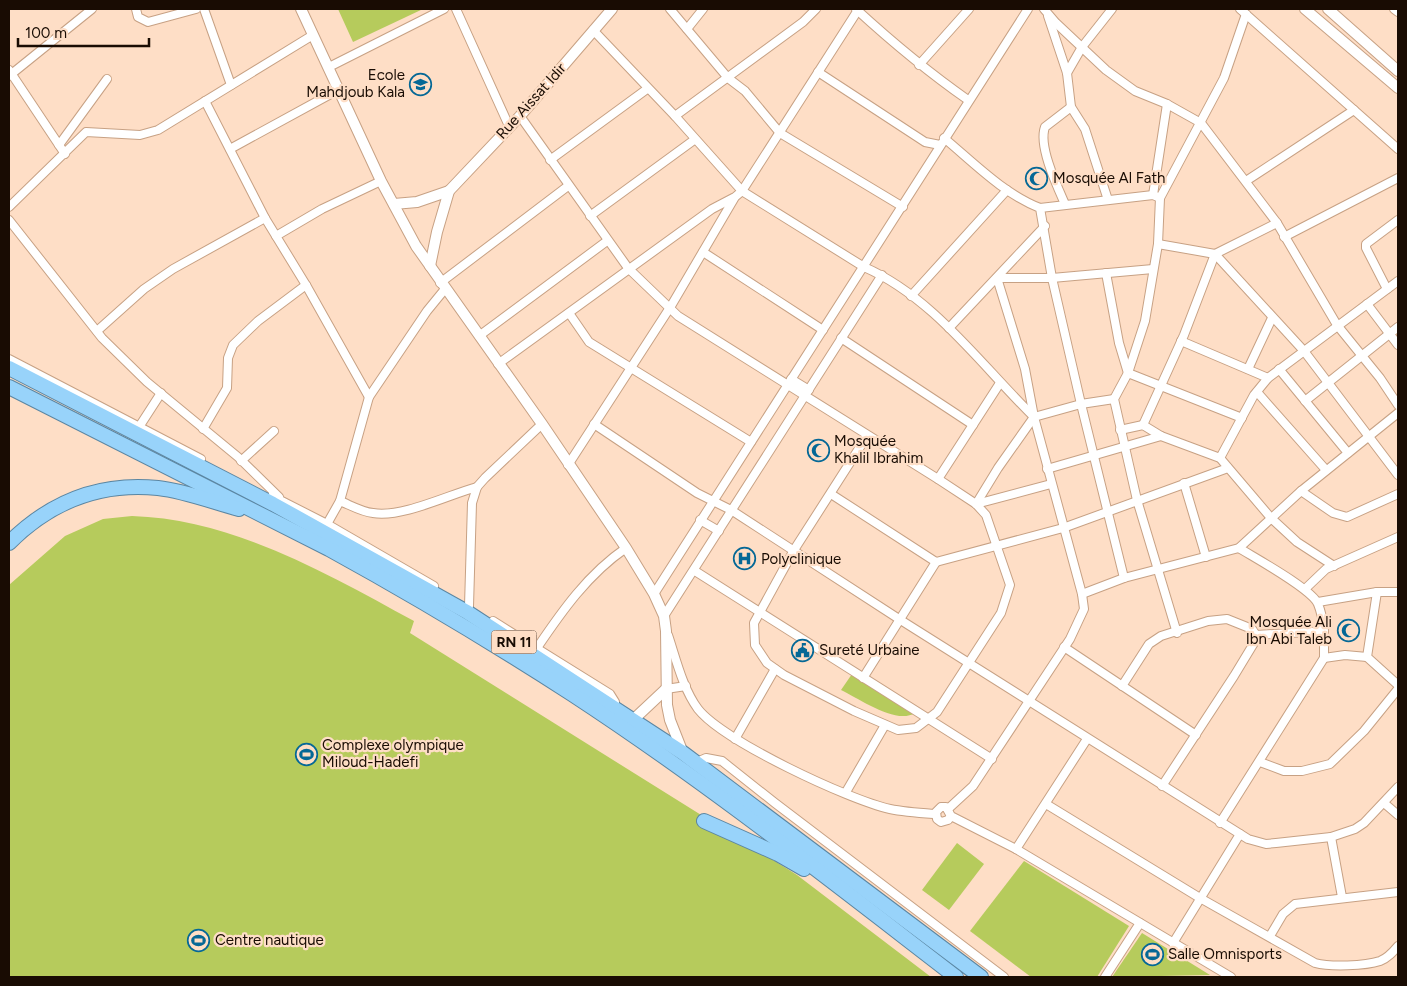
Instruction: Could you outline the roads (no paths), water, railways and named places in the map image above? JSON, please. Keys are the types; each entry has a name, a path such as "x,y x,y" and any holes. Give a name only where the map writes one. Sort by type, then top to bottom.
{"highway":[{"name":"RN 11","path":"9,368 150,439 385,565 467,612 683,752 981,977"},
{"name":"RN 11","path":"9,387 270,517 380,577 572,694 772,836 956,977"},
{"path":"9,543 38,519 76,497 111,487 158,488 270,517"},
{"path":"704,821 778,854 865,907"}],"street":[{"path":"65,154 10,73 92,9"},
{"path":"136,9 138,17 148,22 196,9"},
{"path":"204,9 231,85"},
{"path":"301,9 381,180 416,246 542,424 626,548 654,594 664,616 666,631 666,689 670,720 683,752"},
{"path":"329,67 444,9"},
{"path":"456,9 509,126"},
{"name":"Rue Aissat Idir","path":"449,191 520,116 612,9"},
{"path":"670,9 728,78 745,91 780,133 903,207"},
{"path":"687,28 703,9"},
{"path":"675,116 803,22 816,9"},
{"path":"919,65 969,9"},
{"path":"654,594 903,207 968,100 1028,9"},
{"path":"1045,9 1056,23 1106,70 1135,91 1167,104 1201,124 1277,223 1337,325 1398,405"},
{"path":"1045,9 1067,72 1072,107 1085,129 1108,200"},
{"path":"1067,72 1082,47 1112,9"},
{"path":"1305,9 1398,88"},
{"path":"1328,9 1398,71"},
{"path":"1394,9 1398,12"},
{"path":"498,364 712,209 735,197 742,191 857,10 875,29 919,65 968,100"},
{"path":"1156,196 1201,124 1224,78 1243,11 1398,149"},
{"path":"592,30 675,116 694,140 742,191 864,267 882,275 911,296 949,328 1034,417"},
{"path":"9,207 86,132 140,135 150,133 313,35"},
{"path":"818,72 925,142 942,142 1024,202 1040,208 1156,196"},
{"path":"59,145 107,79"},
{"path":"550,160 648,89"},
{"path":"230,148 338,90"},
{"path":"205,101 265,218 306,285 369,396"},
{"path":"1167,104 1156,196 1158,244 1145,321 1128,373 1114,399 1137,500 1177,633"},
{"path":"1065,204 1043,144 1043,132 1045,127 1072,107"},
{"path":"1246,181 1354,110"},
{"path":"520,116 607,241 630,270 678,316 807,393 867,436 976,504 986,515 1010,585 1001,613 937,712 916,728 906,730 898,730 854,711 775,669 767,663 755,645 754,623 794,550 867,436"},
{"path":"590,216 694,140"},
{"path":"1284,236 1398,178"},
{"path":"276,236 322,209 381,180"},
{"path":"327,524 340,501 369,396 443,286 568,186"},
{"path":"911,296 1007,190"},
{"path":"394,204 417,202 449,191"},
{"path":"430,266 437,232 449,191"},
{"path":"568,465 669,308 735,197"},
{"path":"1040,208 1045,226 1052,278 1124,578"},
{"path":"97,331 144,289 173,268 265,218"},
{"path":"9,220 97,331 161,394 242,461 284,502"},
{"path":"1388,289 1366,248 1366,244 1398,220"},
{"path":"1143,425 1181,341 1215,254 1277,223"},
{"path":"949,328 1045,226"},
{"path":"479,336 607,241"},
{"path":"1158,244 1215,254 1304,351 1370,435 1398,475"},
{"path":"703,252 823,330"},
{"path":"997,278 1052,278 1153,268"},
{"path":"1106,273 1119,343 1128,373"},
{"path":"664,616 695,571 882,275"},
{"path":"935,814 937,819 943,822 992,760 1064,647 1084,609 1082,594 1034,417 1025,369 997,278"},
{"path":"1220,458 1257,392 1268,378 1398,280"},
{"path":"203,428 227,388 228,358 233,345 258,322 306,285"},
{"path":"1367,304 1398,345"},
{"path":"570,313 589,342 751,442"},
{"path":"1248,369 1272,318"},
{"path":"1305,401 1398,327"},
{"path":"841,338 973,425"},
{"path":"1181,341 1268,378"},
{"path":"9,359 327,524 469,606 610,694 614,698 614,708"},
{"path":"1279,369 1348,452"},
{"path":"1128,373 1242,418"},
{"path":"938,479 1000,383"},
{"path":"1257,392 1326,470"},
{"path":"140,426 161,394"},
{"path":"976,504 998,468 1034,417 1081,404 1114,399"},
{"path":"1082,594 1124,578 1238,548 1300,490 1398,413"},
{"path":"469,606 472,503 477,487 542,424"},
{"path":"594,424 713,501 732,510 898,619 1030,701 1087,739 1248,839 1266,844 1345,834 1360,826 1398,788"},
{"path":"1120,430 1143,425 1160,436 1220,458 1271,518 1297,542 1334,566"},
{"path":"242,461 274,431"},
{"path":"1047,469 1160,436"},
{"path":"863,678 898,619 936,562 1063,528 1228,468"},
{"path":"1184,483 1206,557"},
{"path":"976,504 1051,484"},
{"path":"340,501 373,513 409,510 454,493 477,487"},
{"path":"1300,490 1333,513 1347,517 1398,494"},
{"path":"831,494 936,562"},
{"path":"700,520 719,531"},
{"path":"1305,589 1320,574 1334,566 1398,537"},
{"path":"537,648 563,610 586,583 608,560 626,548"},
{"path":"1220,823 1324,658 1324,630 1318,602 1305,589 1238,548"},
{"path":"695,571 992,760"},
{"path":"1318,602 1377,592 1398,592"},
{"path":"1367,657 1377,592"},
{"path":"1122,686 1149,644 1162,636 1177,633 1208,621 1227,619 1252,629 1256,635"},
{"path":"1256,635 1324,630"},
{"path":"666,631 686,686 698,709 709,721 735,739 847,796 890,809 935,814"},
{"path":"1162,786 1247,656 1256,635"},
{"path":"1064,647 1196,735"},
{"path":"1324,658 1345,655 1367,657 1398,685"},
{"path":"735,739 775,669"},
{"path":"634,719 666,689 686,686"},
{"path":"1260,762 1284,771 1302,771 1330,764 1364,731 1398,689"},
{"path":"846,792 885,724"},
{"path":"1016,849 1087,739"},
{"path":"697,762 706,758 722,761 774,803 1004,977"},
{"path":"1384,803 1398,815"},
{"path":"1046,804 1200,898 1315,963 1330,966 1380,961 1390,955 1398,946"},
{"path":"935,814 941,807 1016,849 1231,977"},
{"path":"1174,943 1240,834"},
{"path":"1331,837 1342,897"},
{"path":"1270,936 1284,914 1295,904 1342,897 1398,892"},
{"path":"1105,977 1140,923"}],"place":[{"name":"Ecole Mahdjoub Kala","path":"421,84"},
{"name":"Mosquée Al Fath","path":"1037,178"},
{"name":"Mosquée Khalil Ibrahim","path":"818,450"},
{"name":"Polyclinique","path":"745,559"},
{"name":"Mosquée Ali Ibn Abi Taleb","path":"1348,631"},
{"name":"Sureté Urbaine","path":"803,650"},
{"name":"Complexe olympique Miloud-Hadefi","path":"306,754"},
{"name":"Centre nautique","path":"199,940"},
{"name":"Salle Omnisports","path":"1152,954"}]}
